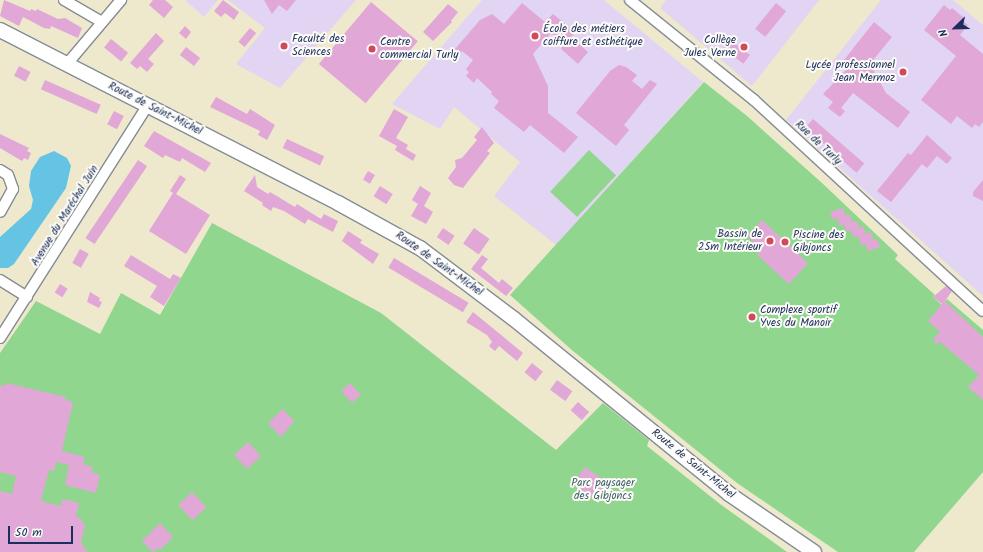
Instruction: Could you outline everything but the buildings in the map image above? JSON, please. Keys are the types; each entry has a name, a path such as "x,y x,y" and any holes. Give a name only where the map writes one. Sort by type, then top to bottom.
{"street":[{"path":"64,0 102,22"},
{"path":"67,64 121,0"},
{"name":"Rue de Turly","path":"630,0 754,100 983,311"},
{"name":"Route de Saint-Michel","path":"0,30 387,228 420,248 514,318 729,494 814,552"},
{"name":"Avenue du Maréchal Juin","path":"0,338 148,105"},
{"path":"0,170 8,175 13,189 0,212"},
{"path":"0,280 27,297"}],"shaded area":[{"path":"185,0 218,0 204,17"},
{"name":"Faculté des Sciences","path":"228,0 356,0 280,88 236,64 265,28"},
{"path":"482,0 604,0 703,82 556,245 494,196 520,162 454,107 440,129 392,104"},
{"name":"Collège Jules Verne","path":"666,0 819,0 752,86 660,8"},
{"name":"Lycée professionnel Jean Mermoz","path":"881,0 953,0 983,25 983,296 786,120"}],"green space":[{"name":"Complexe sportif Yves du Manoir","path":"704,82 747,116 822,183 898,255 895,259 935,295 933,297 942,305 947,299 983,330 983,472 914,552 838,552 737,483 573,351 510,295"},
{"path":"589,150 616,175 577,217 550,192"},
{"name":"Parc paysager des Gibjoncs","path":"212,223 381,313 556,450 603,403 649,440 647,446 720,504 787,552 0,552 0,353 36,301 100,334 121,293 160,315"}],"water":[{"path":"54,151 67,158 71,166 66,188 14,264 8,268 0,268 0,237 31,209 33,200 29,186 31,171 40,157"}],"place":[{"name":"École des métiers coiffure et esthétique","path":"535,36"},
{"name":"Faculté des Sciences","path":"284,46"},
{"name":"Collège Jules Verne","path":"744,47"},
{"name":"Centre commercial Turly","path":"372,49"},
{"name":"Lycée professionnel Jean Mermoz","path":"903,72"},
{"name":"Bassin de 25m Intérieur","path":"770,241"},
{"name":"Piscine des Gibjoncs","path":"785,242"},
{"name":"Complexe sportif Yves du Manoir","path":"752,317"}]}
